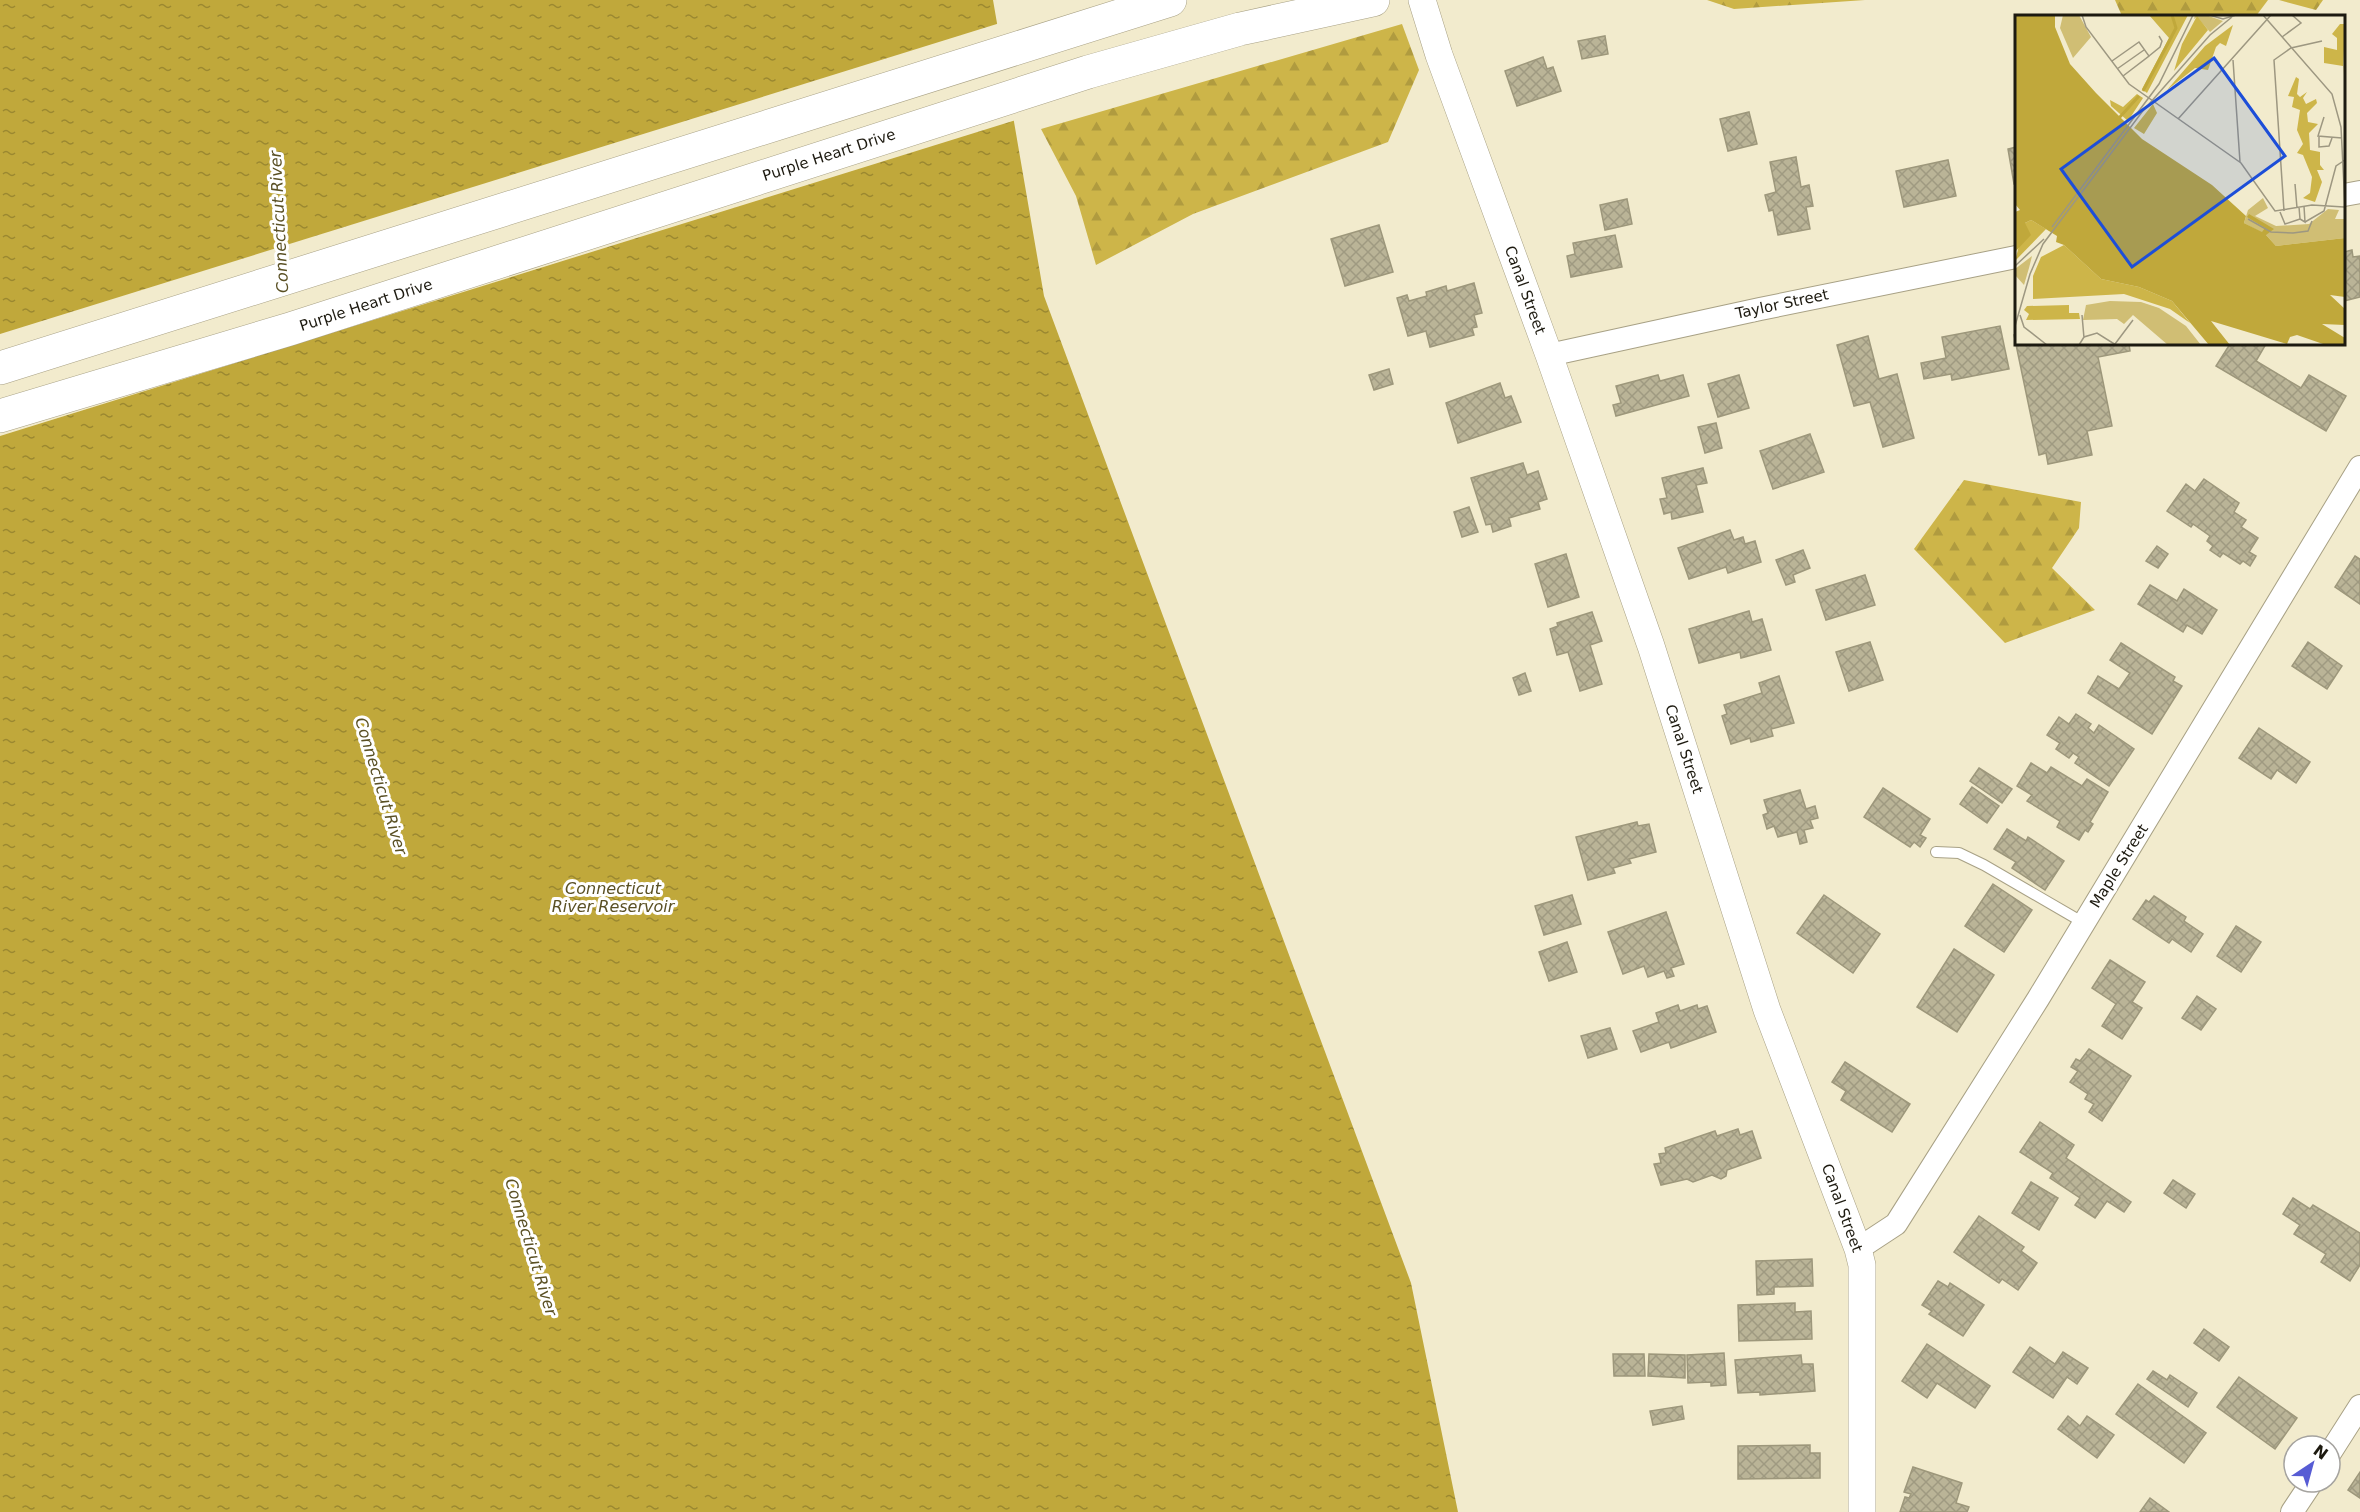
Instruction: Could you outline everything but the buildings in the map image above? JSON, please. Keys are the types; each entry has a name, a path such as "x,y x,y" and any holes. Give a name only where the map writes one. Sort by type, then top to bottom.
{"main road":[{"path":"0,368 1170,0"},
{"name":"Purple Heart Drive","path":"0,416 290,329 1088,72 1240,29 1360,4"}],"street":[{"name":"Canal Street","path":"1422,0 1439,55 1549,355 1651,646 1767,1010 1858,1249 1862,1264 1862,1512"},
{"path":"2345,195 2360,192"},
{"name":"Taylor Street","path":"1549,355 2015,257"},
{"name":"Maple Street","path":"1858,1249 1896,1224 2084,923 2360,467"},
{"path":"2342,1434 2360,1406"},
{"path":"2292,1512 2304,1494"}],"lane":[{"path":"1936,852 1959,853 2084,923"}],"green space":[{"path":"1707,0 1865,0 1734,9"},
{"path":"2115,0 2268,0 2257,15 2122,15"},
{"path":"2279,0 2323,0 2316,10"},
{"path":"1402,24 1419,70 1388,142 1193,214 1096,265 1076,196 1041,129"},
{"path":"1964,480 2081,502 2079,528 2052,568 2095,610 2005,643 1914,549"}],"water":[{"name":"Connecticut River Reservoir","path":"0,0 993,0 1044,296 1411,1283 1458,1512 0,1512"}],"pier":[{"path":"1000,23 1016,120 0,436 0,334"}],"water label":[{"name":"Connecticut River","path":"279,222"},
{"name":"Connecticut River","path":"381,786"},
{"name":"Connecticut River","path":"531,1247"}]}
